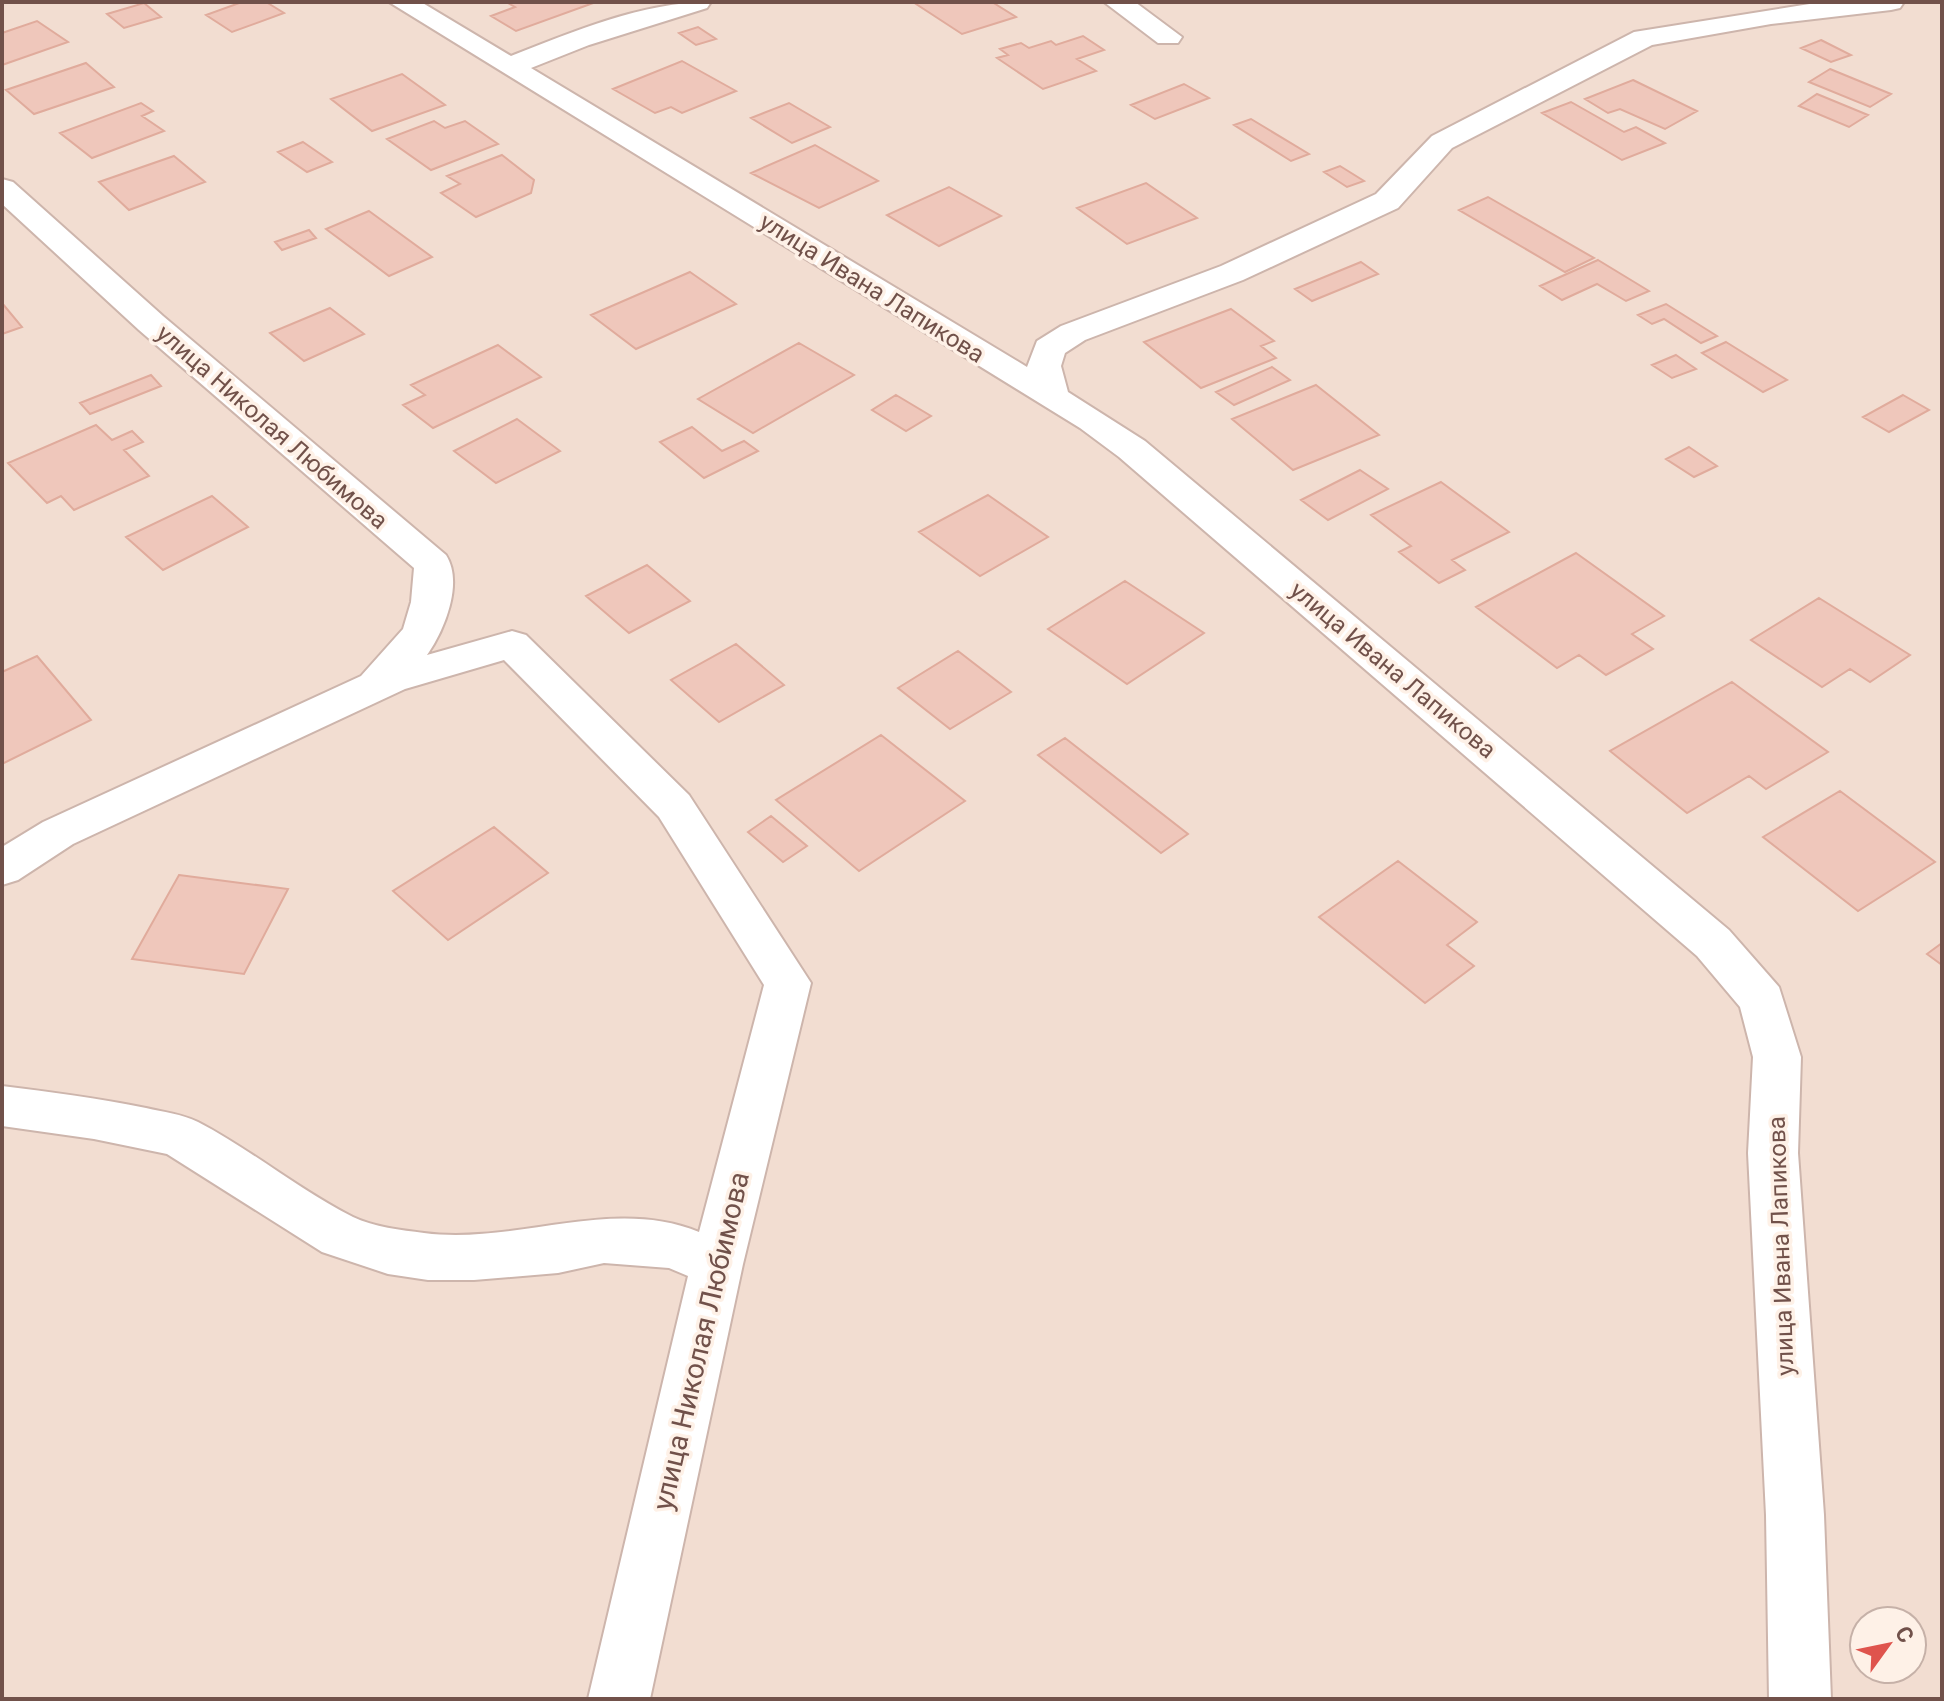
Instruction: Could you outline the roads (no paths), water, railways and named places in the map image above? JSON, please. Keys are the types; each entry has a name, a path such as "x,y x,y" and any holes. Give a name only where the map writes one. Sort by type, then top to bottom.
{"street":[{"name":"улица Ивана Лапикова","path":"402,2 512,66 1132,449 1713,943 1762,1000 1777,1057 1773,1153 1795,1515 1800,1699"},
{"path":"512,66 579,39 698,2"},
{"path":"1117,2 1168,37"},
{"path":"948,335 992,348 1016,348 1073,333 1232,273 1387,201 1442,142 1644,38 1771,16 1891,2"},
{"name":"улица Николая Любимова","path":"2,188 151,323 433,564 432,602 423,633 402,659 368,689"},
{"path":"1053,400 1044,366 1049,348 1073,333"},
{"name":"улица Николая Любимова","path":"368,689 455,658 512,644 674,806 788,983 717,1264 619,1699"},
{"path":"2,868 58,833 368,689"},
{"path":"2,1106 94,1118 179,1136 340,1236 388,1251 428,1257 474,1257 558,1250 604,1240 672,1245 717,1264"}]}
